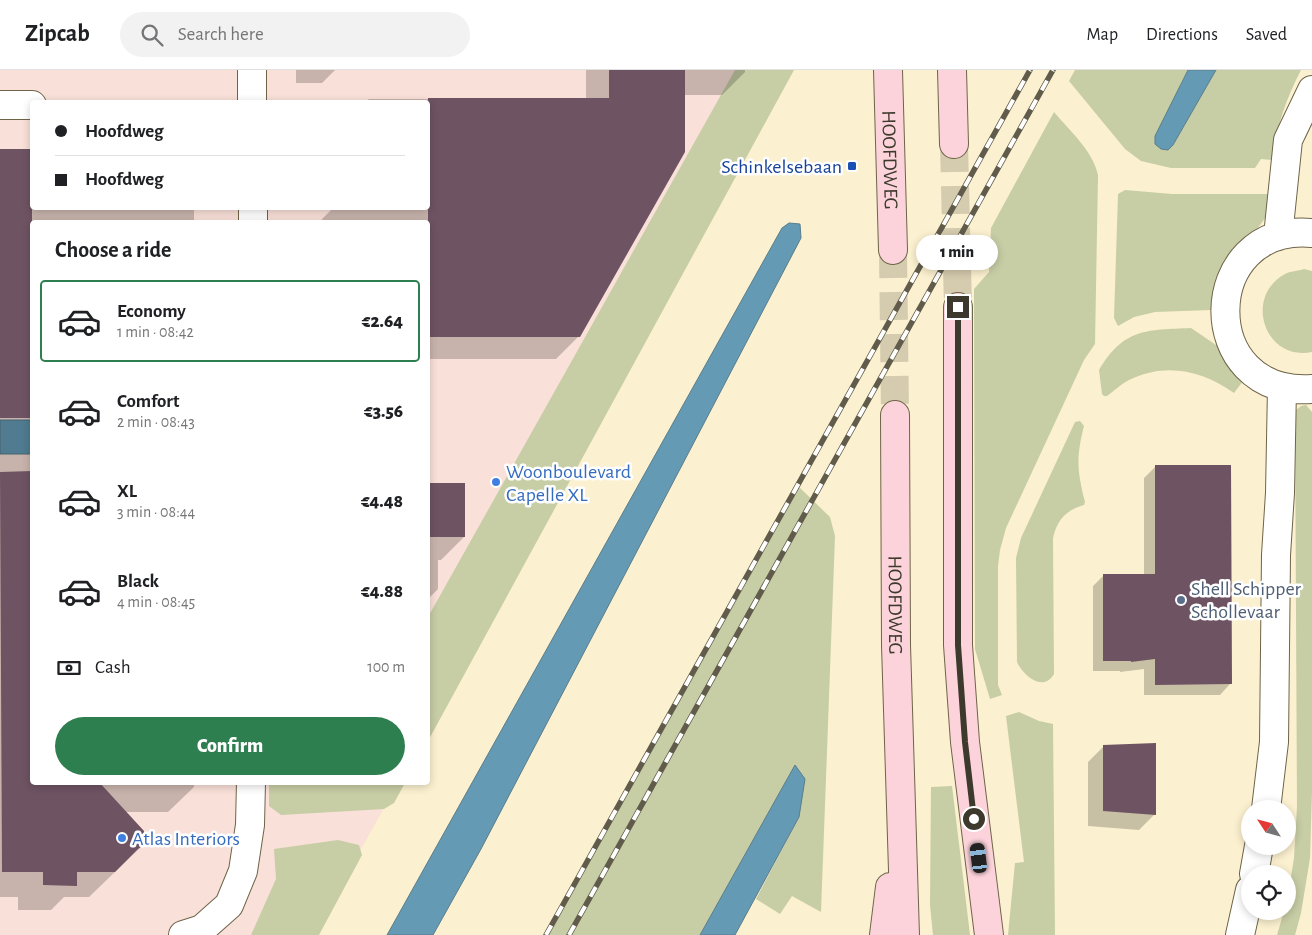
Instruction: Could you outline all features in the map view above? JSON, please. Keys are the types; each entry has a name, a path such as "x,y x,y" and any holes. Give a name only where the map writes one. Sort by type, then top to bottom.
{"main road":[{"name":"HOOFDWEG","path":"888,70 893,250"},
{"path":"952,70 954,144"},
{"path":"958,307 958,645 965,742 989,935"},
{"name":"HOOFDWEG","path":"895,415 896,645 905,935"},
{"name":"HOOFDWEG","path":"884,935 901,794"}],"street":[{"path":"252,70 252,100"},
{"path":"1278,236 1288,140 1312,90"},
{"path":"0,104 30,105"},
{"path":"1312,233 1290,233 1278,236 1258,246 1240,263 1233,274 1228,285 1224,310 1228,335 1238,356 1254,373 1282,387 1295,390 1312,389"},
{"path":"1267,800 1274,742 1276,556 1280,493 1282,387"},
{"path":"183,935 202,929 230,905 243,871 250,825 251,785"},
{"path":"1240,935 1243,920"}],"shaded area":[{"name":"Woonboulevard Capelle XL","path":"0,70 788,70 430,725 430,220 30,220 30,785 397,785 313,935 0,935"}],"green space":[{"path":"735,70 794,70 430,737 430,613"},
{"path":"1075,70 1188,70 1180,85 1168,150 1173,145 1216,70 1301,70 1282,114 1273,160 1261,159 1255,168 1171,168 1141,161 1125,149 1069,81"},
{"path":"1054,112 1086,150 1098,175 1095,344 1084,360 1006,528 998,566 998,685 1002,695 990,699 975,649 974,289 989,272 991,228"},
{"path":"1125,190 1172,194 1273,194 1266,217 1254,233 1240,245 1219,278 1211,310 1155,312 1134,317 1118,326 1114,318 1118,194"},
{"path":"1304,269 1312,271 1312,352 1296,352 1282,347 1272,338 1265,325 1263,311 1265,297 1272,284 1287,273"},
{"path":"1191,328 1216,345 1219,344 1230,366 1243,381 1234,393 1222,385 1196,374 1170,370 1143,374 1126,382 1107,396 1102,394 1099,370 1108,356 1127,339 1149,331"},
{"path":"1306,405 1312,412 1312,791 1310,858 1301,913 1295,935 1277,935 1281,920 1296,920 1296,865 1293,865 1294,855 1296,855 1297,807 1295,411 1301,406"},
{"path":"1080,421 1084,426 1078,464 1085,502 1084,505 1072,510 1063,517 1057,526 1053,538 1054,674 1044,682 1039,682 1028,677 1017,662 1016,558 1021,538 1075,422"},
{"path":"799,487 830,517 835,536 821,912 792,896 780,914 756,899 799,817 795,766 700,935 549,935"},
{"path":"1019,712 1039,721 1053,724 1055,935 1008,935 1015,863 1024,862 1006,716"},
{"path":"269,785 404,785 394,803 384,809 281,815 269,806"},
{"path":"952,786 970,935 933,935 930,905 931,787"},
{"path":"338,840 359,845 362,855 319,935 251,935 276,879 274,849"}],"water":[{"path":"1188,70 1216,70 1173,145 1168,150 1161,149 1155,144 1155,136"},
{"path":"789,223 800,224 801,238 481,849 433,935 387,935 782,228"},
{"path":"0,420 30,420 30,454 0,454"},
{"path":"795,765 805,779 799,817 735,935 700,935"}],"building":[{"path":"609,70 685,70 685,152 580,337 430,337 430,220 428,220 428,210 430,210 430,100 428,98 609,98"},
{"path":"0,149 30,149 30,210 32,210 32,220 30,220 30,418 0,418"},
{"path":"1155,465 1231,465 1232,684 1155,685 1155,659 1131,662 1103,661 1103,574 1155,574"},
{"path":"30,471 30,785 102,785 144,831 144,845 115,872 77,872 77,886 43,885 43,872 2,872 0,472"},
{"path":"430,483 465,483 465,537 430,537"},
{"path":"1156,743 1156,815 1103,811 1103,745"}],"tunnel":[{"path":"954,144 958,307"},
{"path":"893,250 895,415"}],"railway":[{"path":"546,935 1030,70"},
{"path":"569,935 1053,70"}],"place":[{"name":"Schinkelsebaan","path":"852,166"},
{"name":"Woonboulevard Capelle XL","path":"496,482"},
{"name":"Shell Schipper Schollevaar","path":"1181,600"},
{"name":"Atlas Interiors","path":"122,838"}],"route":[{"path":"958,307 958,645 965,742 974,819"}]}
